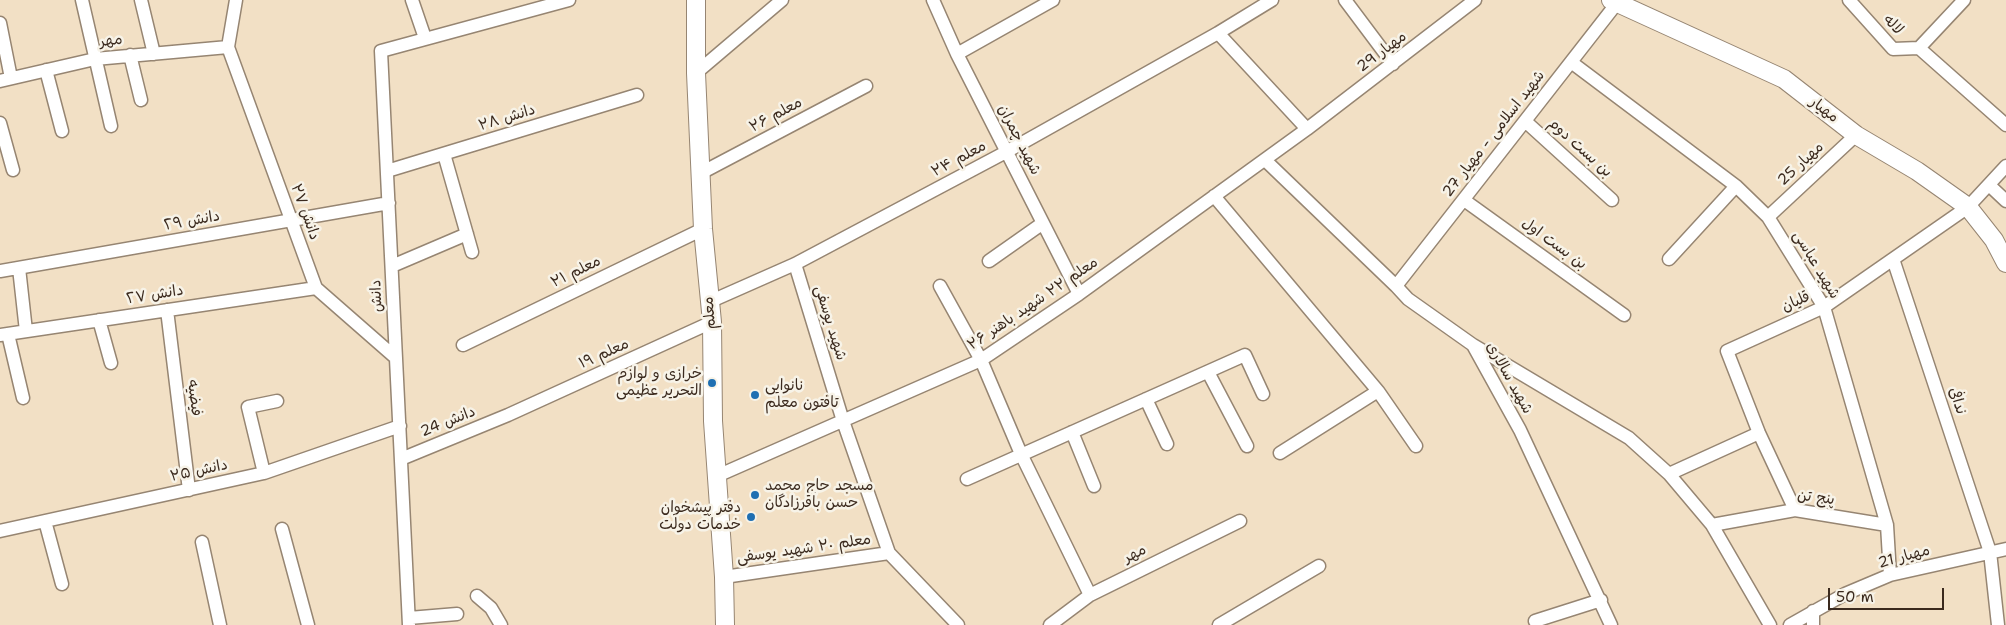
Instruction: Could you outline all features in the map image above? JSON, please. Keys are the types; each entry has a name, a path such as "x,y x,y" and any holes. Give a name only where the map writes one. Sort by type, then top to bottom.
{"main road":[{"name":"معلم","path":"696,0 696,73 703,229 712,322 713,421 724,578 725,625"},
{"name":"مهیار","path":"1614,2 1784,79 1856,134 1917,171 1968,208 1994,240 2006,262"}],"street":[{"path":"82,0 111,126"},
{"path":"141,0 154,54"},
{"path":"228,47 236,0"},
{"path":"412,0 426,38 569,0"},
{"path":"696,73 782,0"},
{"name":"شهید چمران","path":"933,0 957,54 1079,294"},
{"path":"957,54 1053,0"},
{"name":"معلم ۲۴","path":"709,302 795,264 1006,152 1218,33 1272,0"},
{"path":"1345,0 1393,64"},
{"name":"مهیار 29","path":"1265,160 1475,0"},
{"name":"لاله","path":"1848,0 1893,49 1919,48"},
{"path":"1962,1 1919,48 2006,125"},
{"name":"شهید اسلامی - مهیار 27","path":"1396,286 1571,62 1614,2"},
{"path":"0,23 6,79"},
{"path":"1218,33 1307,129"},
{"name":"دانش","path":"409,622 381,51 426,38"},
{"name":"مهر","path":"6,79 95,59 228,47"},
{"name":"دانش ۲۷","path":"228,47 316,288 396,358"},
{"path":"130,55 141,100"},
{"name":"شهید عباسی","path":"1571,62 1736,186 1768,217 1824,307 1887,525 1890,575"},
{"path":"46,70 62,131"},
{"name":"معلم ۲۶","path":"701,173 866,86"},
{"name":"دانش ۲۸","path":"387,171 637,95"},
{"name":"بن بست دوم","path":"1525,121 1612,200"},
{"path":"0,123 13,170"},
{"name":"مهیار 25","path":"1768,217 1856,134"},
{"path":"444,154 472,252"},
{"name":"معلم ۲۲ شهید باهنر ۲۶","path":"717,476 982,360 1079,294 1265,160"},
{"name":"شهید سالاری","path":"1265,160 1408,299 1473,345 1520,430 1611,625"},
{"name":"قلیان","path":"1795,510 1759,433 1727,351 1824,307 1968,208 2006,166"},
{"path":"1989,184 2006,202"},
{"path":"1669,258 1736,186"},
{"path":"1214,196 1378,391 1416,446"},
{"name":"بن بست اول","path":"1464,200 1624,315"},
{"name":"دانش ٢٩","path":"0,271 389,203"},
{"path":"989,261 1043,223"},
{"name":"معلم ۲۱","path":"463,345 703,229"},
{"path":"392,266 467,234"},
{"name":"ندافی","path":"1893,259 1990,552 1998,625"},
{"name":"شهید یوسفی","path":"795,264 843,421 889,554 958,625"},
{"path":"19,268 26,331"},
{"path":"940,286 982,360 1021,454 1090,595"},
{"name":"دانش ٢٧","path":"4,334 316,288"},
{"name":"فیضیه","path":"167,310 189,490"},
{"path":"99,320 111,363"},
{"name":"معلم ۱۹","path":"508,415 712,322"},
{"path":"4,334 23,398"},
{"path":"1473,345 1629,438 1669,474 1712,525 1770,625"},
{"path":"967,479 1245,356 1263,394"},
{"path":"1208,372 1247,446"},
{"path":"1280,453 1378,391"},
{"path":"1146,399 1167,444"},
{"path":"264,473 248,407 277,401"},
{"name":"دانش 24","path":"400,459 508,415"},
{"name":"دانش ۲۵","path":"0,531 264,473 400,426"},
{"path":"1072,432 1094,486"},
{"path":"1669,474 1759,433"},
{"name":"پنج تن","path":"1712,525 1795,510 1887,525"},
{"path":"44,521 62,584"},
{"name":"مهر","path":"1050,625 1090,595 1240,522"},
{"path":"282,529 308,625"},
{"path":"202,542 220,625"},
{"name":"مهیار 21","path":"1790,625 1845,594 1890,575 2006,549"},
{"name":"معلم ۲۰ شهید یوسفی","path":"724,578 889,554"},
{"path":"1219,625 1318,566"},
{"path":"478,596 491,608 501,625"},
{"path":"1535,621 1600,600"},
{"path":"1813,612 1814,625"},
{"path":"409,622 457,614"}],"place":[{"name":"خرازی و لوازم التحریر عظیمی","path":"712,383"},
{"name":"نانوایی تافتون معلم","path":"755,395"},
{"name":"مسجد حاج محمد حسن باقرزادگان","path":"755,495"},
{"name":"دفتر پیشخوان خدمات دولت","path":"751,517"}]}
